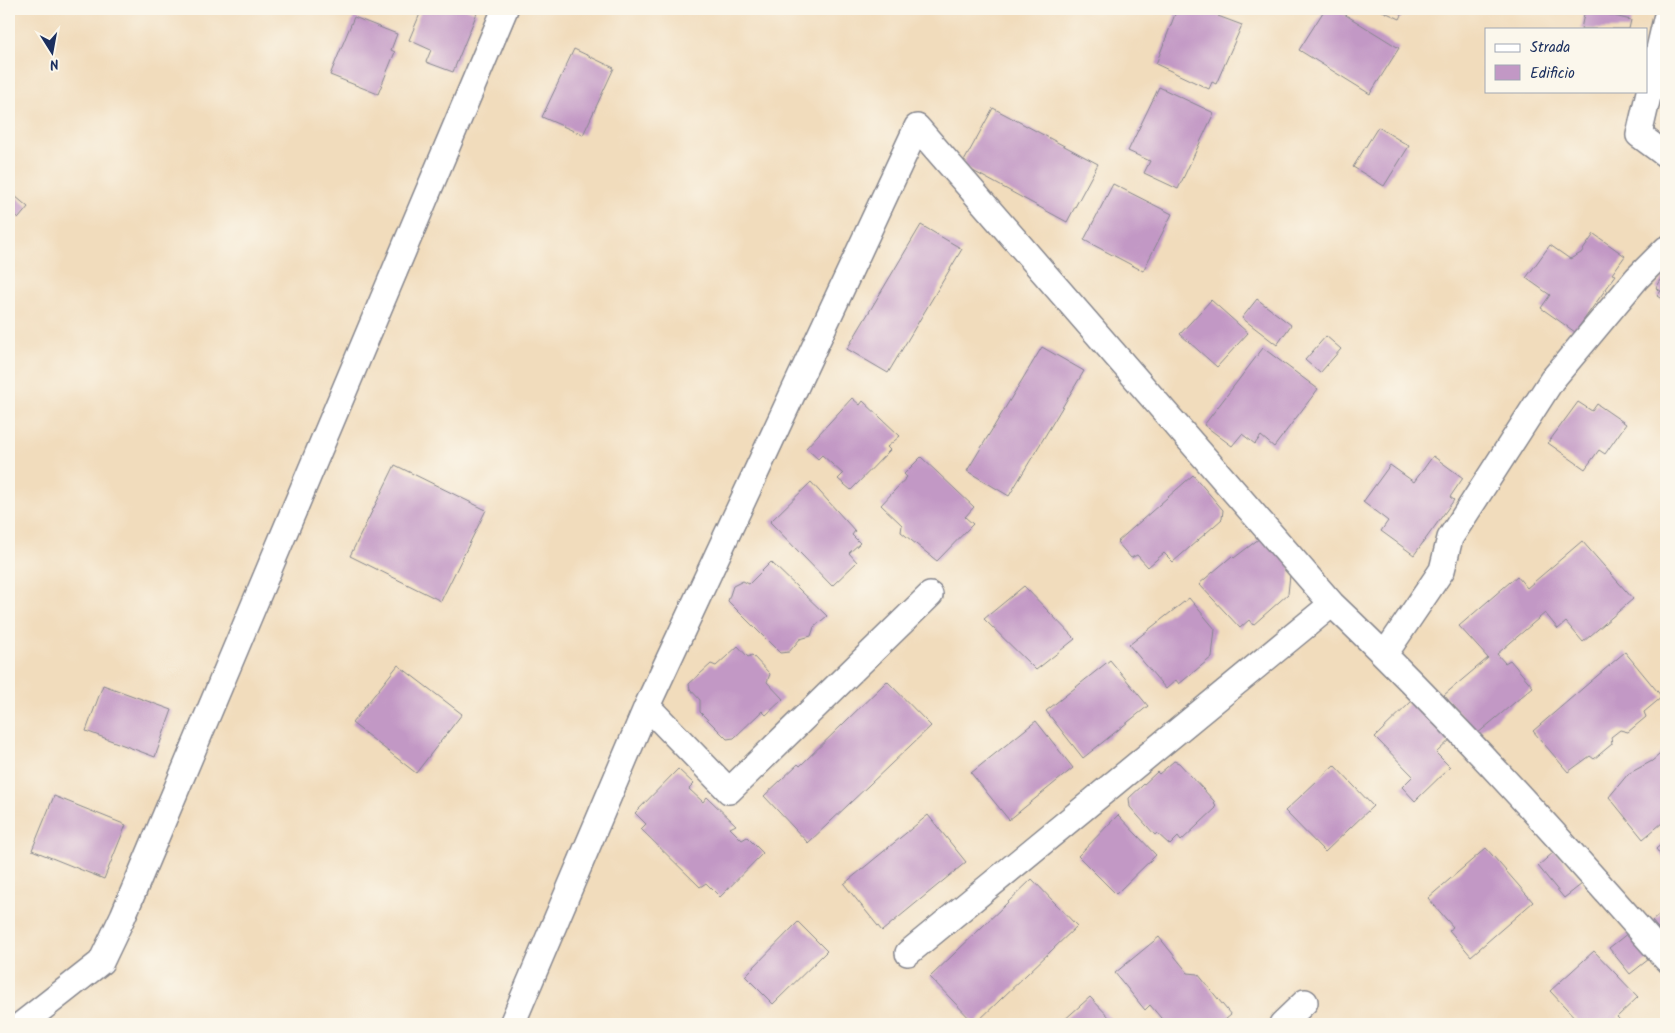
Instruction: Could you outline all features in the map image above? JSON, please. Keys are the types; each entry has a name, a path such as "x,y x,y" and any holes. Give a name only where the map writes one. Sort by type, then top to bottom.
{"street":[{"path":"22,1024 101,962 505,9"},
{"path":"1666,19 1639,135 1666,155"},
{"path":"512,1024 647,706 917,127 1332,604 1385,654 1541,818 1666,958"},
{"path":"1385,654 1442,570 1450,538 1552,380 1637,278 1666,249"},
{"path":"647,706 728,791 930,595"},
{"path":"908,953 1332,604"},
{"path":"1282,1024 1305,1002"}],"building":[{"path":"422,9 467,9 477,13 453,72 426,62 431,50 409,40"},
{"path":"1177,9 1221,9 1218,16 1242,25 1216,84 1212,82 1209,89 1156,64"},
{"path":"1325,9 1336,9 1399,48 1370,94 1299,50"},
{"path":"1378,9 1405,9 1400,19"},
{"path":"1585,9 1631,20 1629,28 1581,28"},
{"path":"354,17 397,34 391,50 395,52 378,94 330,75"},
{"path":"574,49 614,68 583,135 542,117"},
{"path":"1159,87 1214,113 1178,189 1144,173 1150,161 1128,151"},
{"path":"993,108 1098,164 1067,222 962,165"},
{"path":"1378,127 1409,146 1384,186 1353,167"},
{"path":"1113,184 1172,214 1143,271 1084,240"},
{"path":"9,191 28,207 19,218 9,210"},
{"path":"921,225 962,249 888,373 847,349"},
{"path":"1594,234 1625,256 1612,274 1616,275 1575,332 1541,308 1550,295 1526,278 1550,245 1570,259 1581,253"},
{"path":"1666,272 1666,302 1657,296 1661,291 1656,288"},
{"path":"1257,299 1291,325 1277,345 1242,318"},
{"path":"1211,300 1248,333 1217,367 1180,334"},
{"path":"1326,336 1341,349 1320,373 1305,360"},
{"path":"1042,347 1084,371 1009,496 967,471"},
{"path":"1263,348 1318,389 1274,447 1261,436 1255,444 1242,434 1232,446 1204,425"},
{"path":"852,398 860,405 863,401 900,436 887,447 890,450 851,490 838,479 843,474 822,455 818,459 806,448"},
{"path":"1578,402 1592,411 1597,404 1626,424 1605,454 1599,450 1585,469 1548,443"},
{"path":"1433,456 1463,478 1450,497 1454,500 1414,555 1381,531 1388,521 1363,502 1390,465 1414,482"},
{"path":"921,457 974,507 965,517 973,524 937,561 901,532 902,525 881,505 907,477 904,474"},
{"path":"395,465 486,510 441,601 350,556"},
{"path":"1193,475 1223,510 1222,519 1173,562 1164,553 1148,567 1137,555 1131,558 1117,542"},
{"path":"811,482 855,531 852,535 860,543 849,553 857,562 832,586 770,522"},
{"path":"1264,535 1291,565 1288,594 1253,625 1249,620 1240,628 1199,584 1232,556 1234,558"},
{"path":"1582,541 1633,599 1583,642 1566,622 1558,629 1545,613 1497,654 1505,663 1510,660 1533,687 1477,734 1444,695 1488,658 1459,626 1517,576 1527,588"},
{"path":"771,562 827,616 814,627 811,636 800,639 789,652 780,653 728,601 733,586 743,581 749,584"},
{"path":"1024,586 1075,639 1036,670 984,619"},
{"path":"1189,598 1215,629 1212,657 1179,684 1176,680 1166,689 1129,645"},
{"path":"738,646 748,657 752,655 770,674 767,682 783,699 766,715 762,711 734,738 727,739 700,712 700,700 690,689 689,684 711,664 716,666"},
{"path":"1625,652 1662,697 1644,712 1646,717 1628,732 1620,730 1611,737 1612,744 1594,759 1590,756 1568,772 1533,731"},
{"path":"1110,660 1148,706 1083,758 1046,711"},
{"path":"398,665 462,714 416,773 352,723"},
{"path":"887,681 931,726 808,843 764,796 798,764 800,766"},
{"path":"103,685 172,710 155,757 86,731"},
{"path":"1415,698 1453,737 1436,753 1450,767 1415,801 1402,787 1413,776 1375,737"},
{"path":"1036,721 1073,768 1009,820 971,773"},
{"path":"1666,749 1666,829 1662,823 1643,839 1609,797 1628,774 1652,761"},
{"path":"1174,761 1179,763 1214,801 1216,808 1181,841 1178,837 1170,845 1157,833 1155,835 1130,807 1129,798 1157,772 1159,774"},
{"path":"1334,765 1373,806 1325,852 1285,811"},
{"path":"678,769 694,784 689,789 703,802 707,797 736,825 730,828 742,840 747,837 763,853 720,897 706,883 700,887 641,829 646,824 635,813"},
{"path":"54,796 126,825 104,879 32,850"},
{"path":"928,815 966,862 882,931 844,884"},
{"path":"1118,815 1156,855 1116,894 1078,856"},
{"path":"1666,840 1666,862 1656,849"},
{"path":"1486,848 1533,902 1471,956 1449,930 1453,927 1428,898"},
{"path":"1555,851 1582,884 1564,898 1538,866"},
{"path":"1032,879 1077,926 975,1024 930,977"},
{"path":"1666,909 1666,938 1652,921"},
{"path":"798,922 827,951 773,1004 745,976"},
{"path":"1628,933 1649,959 1630,974 1609,948"},
{"path":"1159,937 1188,973 1198,974 1231,1015 1220,1024 1166,1024 1150,1005 1145,1010 1115,973"},
{"path":"1594,951 1638,997 1617,1017 1623,1023 1621,1024 1581,1024 1550,991"},
{"path":"1090,997 1112,1020 1108,1024 1067,1024 1063,1021"}]}
